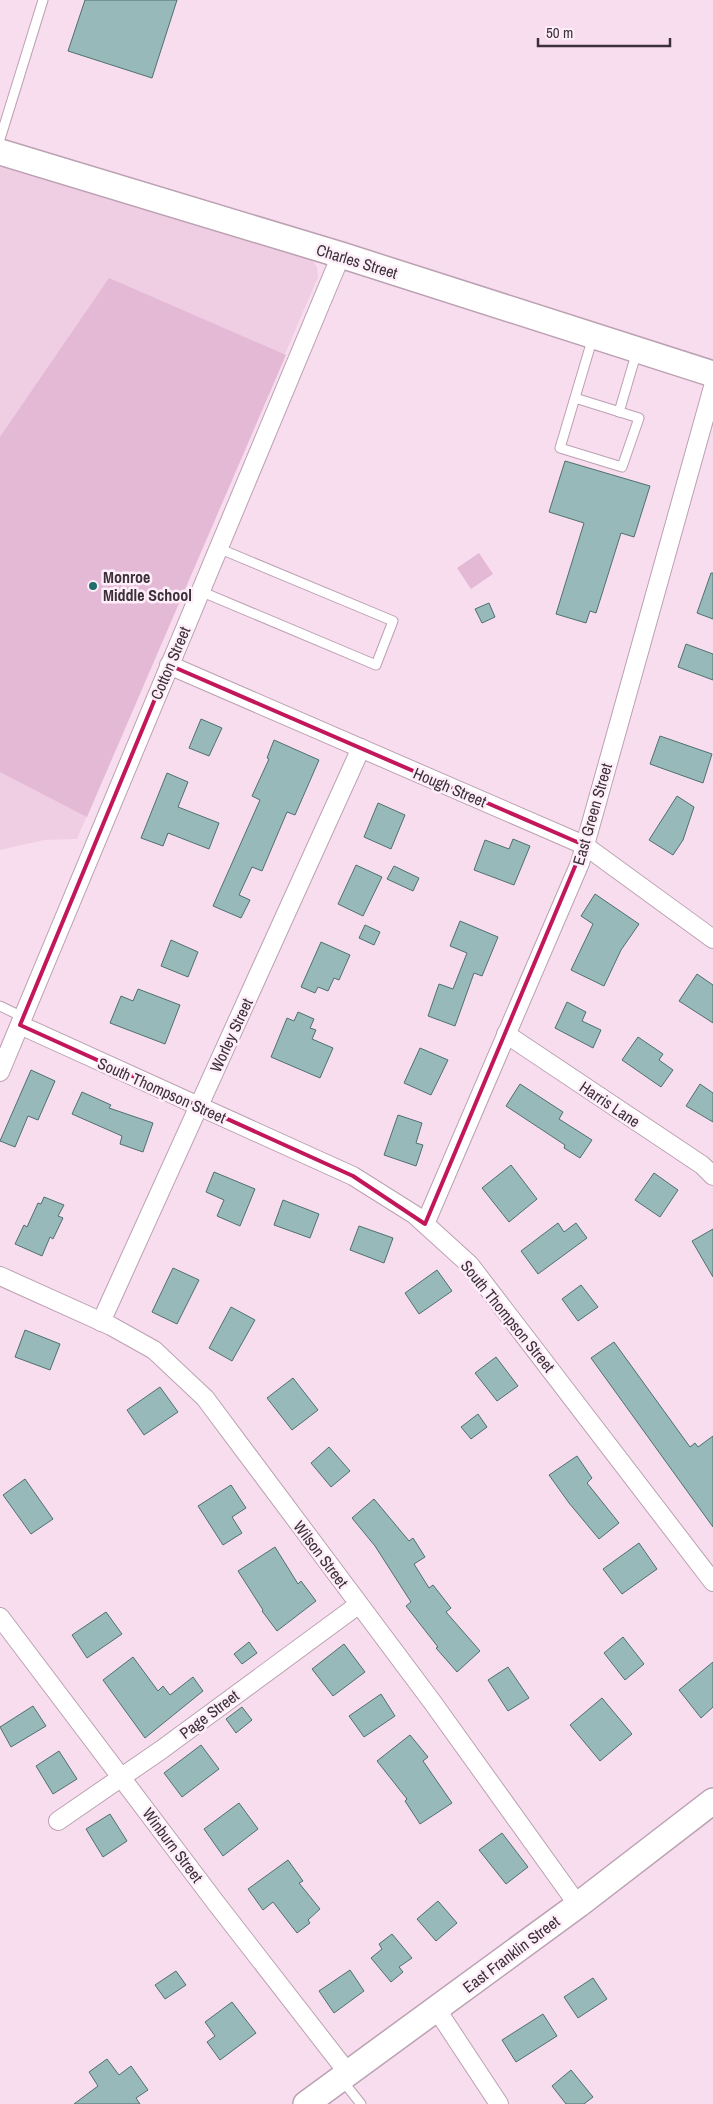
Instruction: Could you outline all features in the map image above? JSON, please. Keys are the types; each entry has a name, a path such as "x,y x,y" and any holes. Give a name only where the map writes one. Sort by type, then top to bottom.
{"street":[{"name":"Charles Street","path":"0,152 340,255 713,374"},
{"name":"Cotton Street","path":"0,1072 340,255"},
{"name":"East Green Street","path":"426,1224 580,863 713,387"},
{"name":"Hough Street","path":"169,665 584,845 713,939"},
{"name":"Worley Street","path":"101,1322 361,748"},
{"name":"South Thompson Street","path":"22,1021 198,1106 353,1176 415,1215 470,1265 713,1582"},
{"name":"Harris Lane","path":"506,1034 702,1165 713,1176"},
{"name":"Wilson Street","path":"0,1276 101,1322 154,1350 205,1398 433,1703 578,1905"},
{"name":"Page Street","path":"58,1821 122,1778 358,1605"},
{"name":"Winburn Street","path":"0,1617 344,2076"},
{"name":"East Franklin Street","path":"306,2104 578,1905 713,1800"},
{"path":"437,2010 499,2104"}],"lane":[{"path":"0,140 43,0"},
{"path":"575,398 639,418 622,467 560,448 575,398 594,335"},
{"path":"619,412 637,349"},
{"path":"200,591 376,665 394,621 218,548"},
{"path":"0,1006 22,1021"},
{"path":"344,2076 360,2104"}],"highlighted area":[{"path":"169,665 584,845 425,1224 353,1176 20,1025"}],"shaded area":[{"name":"Monroe Middle School","path":"0,163 309,256 317,267 318,277 77,839 44,840 0,850"},
{"name":"Monroe Middle School","path":"109,278 286,355 87,817 0,772 0,437"},
{"path":"479,553 493,574 471,589 457,568"}],"building":[{"path":"85,0 177,0 152,78 68,51"},
{"path":"565,461 650,486 634,537 621,533 596,613 590,611 586,623 556,614 584,523 549,512"},
{"path":"711,573 713,573 713,619 697,613"},
{"path":"489,603 495,617 482,623 475,609"},
{"path":"686,644 713,654 713,680 678,667"},
{"path":"201,719 222,728 209,756 189,748"},
{"path":"660,736 712,754 703,783 650,764"},
{"path":"274,740 319,760 295,815 287,812 262,871 252,867 239,895 250,900 241,918 213,906 260,800 252,796 269,759 267,758"},
{"path":"167,773 188,782 178,807 219,823 209,849 168,833 163,846 141,838"},
{"path":"677,796 694,807 683,840 673,855 649,840"},
{"path":"378,803 405,815 391,849 364,837"},
{"path":"513,839 530,846 514,885 474,870 485,840 509,849"},
{"path":"356,865 382,877 363,916 338,904"},
{"path":"394,866 419,878 413,891 387,879"},
{"path":"595,894 639,924 621,950 604,986 571,970 593,924 581,916"},
{"path":"460,921 498,937 482,976 474,973 455,1026 428,1016 439,984 453,989 467,953 450,946"},
{"path":"365,925 380,932 374,945 359,938"},
{"path":"171,940 198,952 188,977 161,966"},
{"path":"321,942 350,955 339,980 334,978 328,991 318,987 315,993 301,987"},
{"path":"697,974 713,985 713,1023 679,1001"},
{"path":"138,989 180,1005 165,1044 110,1023 121,996 133,1001"},
{"path":"567,1002 586,1012 582,1021 601,1030 593,1048 555,1028"},
{"path":"298,1012 314,1019 310,1028 316,1030 312,1039 333,1048 320,1078 271,1057 287,1018 294,1021"},
{"path":"638,1037 663,1054 659,1060 673,1070 661,1087 622,1060"},
{"path":"420,1048 448,1060 431,1095 404,1083"},
{"path":"31,1070 55,1081 38,1120 28,1116 15,1147 0,1141"},
{"path":"520,1084 563,1112 559,1119 592,1140 580,1158 564,1148 565,1145 506,1106"},
{"path":"700,1084 713,1093 713,1122 686,1106"},
{"path":"82,1092 111,1105 109,1108 153,1123 143,1152 120,1144 122,1136 72,1114"},
{"path":"398,1115 422,1123 416,1143 423,1145 416,1166 384,1155"},
{"path":"511,1165 537,1199 509,1222 482,1188"},
{"path":"214,1172 255,1189 240,1226 217,1216 224,1200 206,1192"},
{"path":"654,1173 678,1190 660,1217 635,1200"},
{"path":"44,1197 64,1205 58,1216 63,1218 53,1239 50,1237 42,1256 15,1244 24,1225 27,1227 38,1203 41,1204"},
{"path":"283,1200 319,1214 310,1238 274,1225"},
{"path":"558,1223 564,1232 576,1223 587,1238 538,1274 521,1251"},
{"path":"359,1226 393,1238 384,1263 350,1250"},
{"path":"713,1229 713,1277 692,1241"},
{"path":"173,1268 199,1280 177,1324 152,1312"},
{"path":"437,1270 452,1291 419,1314 405,1293"},
{"path":"581,1285 598,1307 578,1321 562,1299"},
{"path":"231,1307 255,1320 232,1361 209,1348"},
{"path":"25,1330 60,1344 50,1370 15,1357"},
{"path":"614,1342 690,1447 695,1443 698,1447 713,1436 713,1527 591,1358"},
{"path":"496,1357 518,1386 497,1401 475,1373"},
{"path":"293,1378 318,1410 292,1430 267,1398"},
{"path":"160,1387 178,1412 144,1435 127,1410"},
{"path":"478,1414 487,1427 471,1439 461,1427"},
{"path":"329,1447 350,1471 331,1487 311,1463"},
{"path":"577,1456 592,1478 587,1483 619,1523 599,1539 549,1475"},
{"path":"25,1479 53,1519 31,1534 3,1495"},
{"path":"231,1485 246,1508 232,1517 242,1533 223,1545 198,1506"},
{"path":"374,1499 409,1541 413,1538 425,1557 414,1564 429,1588 433,1585 451,1608 446,1612 480,1651 457,1672 436,1648 438,1647 406,1606 411,1602 375,1546 352,1518"},
{"path":"639,1543 657,1569 622,1594 603,1569"},
{"path":"275,1547 298,1584 301,1581 316,1601 277,1631 262,1611 238,1571"},
{"path":"106,1612 122,1634 87,1658 72,1635"},
{"path":"623,1637 644,1664 625,1680 604,1653"},
{"path":"249,1642 257,1653 242,1664 234,1654"},
{"path":"344,1644 365,1672 333,1696 312,1669"},
{"path":"133,1657 158,1691 163,1686 170,1695 193,1677 203,1691 145,1738 103,1680"},
{"path":"713,1662 713,1707 701,1718 679,1690"},
{"path":"508,1667 529,1698 508,1711 488,1680"},
{"path":"381,1694 395,1716 364,1737 349,1716"},
{"path":"602,1698 632,1734 600,1761 570,1725"},
{"path":"33,1706 46,1726 11,1747 0,1727"},
{"path":"242,1707 252,1720 236,1733 226,1719"},
{"path":"410,1735 428,1757 423,1761 452,1803 420,1824 405,1801 407,1799 377,1761"},
{"path":"201,1745 219,1769 182,1797 164,1773"},
{"path":"59,1751 77,1779 53,1794 36,1766"},
{"path":"239,1803 258,1829 223,1856 204,1829"},
{"path":"110,1814 127,1841 103,1857 86,1829"},
{"path":"502,1833 528,1867 506,1884 479,1850"},
{"path":"288,1860 303,1881 299,1883 320,1909 308,1920 310,1923 297,1933 273,1902 263,1910 248,1889"},
{"path":"438,1901 457,1923 436,1941 417,1919"},
{"path":"392,1934 412,1958 399,1967 403,1972 391,1982 371,1958 382,1949 379,1944"},
{"path":"350,1970 364,1991 334,2013 319,1991"},
{"path":"176,1971 186,1985 165,1999 155,1985"},
{"path":"593,1978 607,1999 578,2018 564,1997"},
{"path":"232,2002 256,2033 220,2060 207,2042 215,2036 205,2022"},
{"path":"543,2014 557,2036 516,2062 502,2040"},
{"path":"107,2059 119,2075 131,2066 148,2090 136,2098 140,2104 74,2104 98,2086 89,2072"},
{"path":"571,2070 593,2097 584,2104 566,2104 552,2086"}],"place":[{"name":"Monroe Middle School","path":"93,586"}]}
